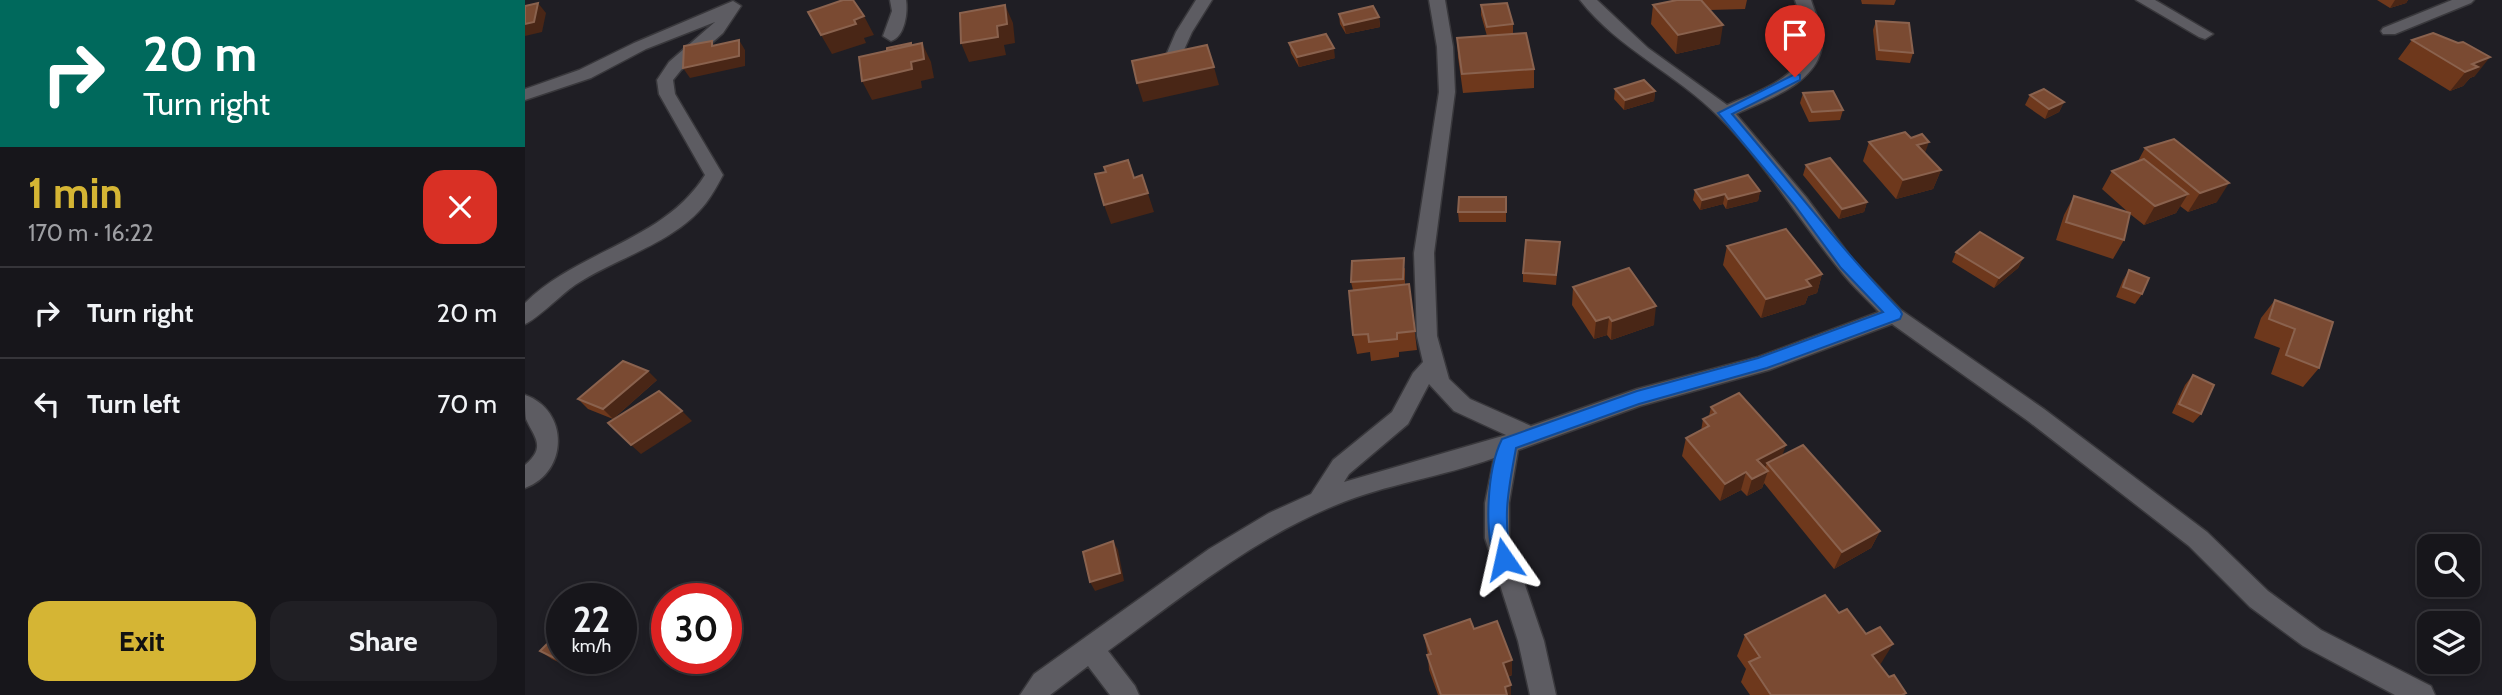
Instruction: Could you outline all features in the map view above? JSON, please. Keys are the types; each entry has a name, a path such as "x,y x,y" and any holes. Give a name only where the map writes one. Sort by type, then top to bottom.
{"street":[{"path":"891,36 901,11 898,0"},
{"path":"1172,60 1184,32 1204,0"},
{"path":"1437,0 1445,47 1447,92 1424,253 1427,336 1439,383 1462,405 1519,440"},
{"path":"1588,0 1641,51 1689,83 1724,113 1799,201 1846,265 1894,314 2036,415 2198,539 2259,598 2312,638 2422,695"},
{"path":"1724,113 1795,77 1807,63 1814,43 1803,0"},
{"path":"2144,0 2205,34"},
{"path":"2389,31 2466,0"},
{"path":"525,94 585,74 640,46 715,16 737,3"},
{"path":"525,316 534,304 561,282 646,238 695,205 708,190 714,174 667,94 665,80 675,66 717,30 737,3"},
{"path":"1033,695 1043,683 1218,557 1277,520 1319,501 1519,440 1637,398 1761,364 1894,314"},
{"path":"1319,501 1341,467 1400,418 1421,379 1434,364"},
{"path":"525,404 535,412 547,430 548,445 544,462 525,478"},
{"path":"1519,440 1497,502 1497,538 1531,641 1543,695"},
{"path":"1091,650 1126,695"}],"building":[{"path":"843,0 853,0 864,16 854,20 856,24 821,35 808,12"},
{"path":"1677,0 1701,0 1723,25 1678,35 1653,5"},
{"path":"538,3 534,22 525,24 525,6"},
{"path":"1507,3 1513,24 1487,27 1481,5"},
{"path":"1005,5 1007,24 997,26 998,37 961,43 960,13"},
{"path":"1373,6 1379,17 1344,25 1339,14"},
{"path":"1876,21 1909,23 1913,53 1879,50"},
{"path":"1526,33 1534,69 1462,74 1457,38"},
{"path":"2433,33 2458,43 2463,42 2490,57 2472,64 2478,67 2465,72 2412,40"},
{"path":"1326,34 1334,48 1297,57 1289,43"},
{"path":"739,40 739,56 683,68 684,46 712,41 712,46"},
{"path":"922,43 924,59 911,62 912,69 862,81 859,57"},
{"path":"911,45 887,51 887,48"},
{"path":"1207,45 1214,67 1137,83 1132,61"},
{"path":"1644,80 1655,91 1625,100 1615,89"},
{"path":"2044,89 2064,102 2049,109 2030,95"},
{"path":"1833,91 1843,110 1812,112 1803,93"},
{"path":"1905,132 1911,138 1922,134 1929,142 1917,145 1941,170 1903,180 1869,142"},
{"path":"2174,139 2229,183 2200,193 2145,148"},
{"path":"1830,158 1867,202 1842,209 1806,165"},
{"path":"2144,159 2188,194 2155,206 2112,171"},
{"path":"1128,160 1134,178 1142,175 1148,193 1104,205 1095,174 1106,172 1104,167"},
{"path":"1748,175 1760,191 1728,199 1725,194 1702,200 1695,190"},
{"path":"2074,196 2130,213 2124,240 2066,222"},
{"path":"1459,197 1506,197 1506,212 1458,212"},
{"path":"1786,229 1822,274 1806,280 1811,286 1766,299 1727,246"},
{"path":"1980,232 2023,258 1999,278 1956,252"},
{"path":"1526,240 1560,242 1556,275 1523,273"},
{"path":"1404,258 1403,279 1351,282 1352,261"},
{"path":"1629,268 1656,306 1612,321 1609,317 1596,321 1573,287"},
{"path":"2129,270 2149,278 2142,294 2123,287"},
{"path":"1409,284 1415,331 1397,333 1397,339 1369,342 1368,334 1353,335 1349,291"},
{"path":"2275,300 2333,322 2319,368 2286,355 2295,329 2269,319"},
{"path":"623,361 648,371 603,409 578,399"},
{"path":"2193,375 2214,385 2201,414 2179,404"},
{"path":"659,391 682,411 631,445 608,423"},
{"path":"1739,393 1786,445 1757,460 1768,471 1752,479 1746,472 1725,484 1686,438 1709,426 1703,419 1716,413 1711,407"},
{"path":"1803,445 1880,531 1842,552 1767,463"},
{"path":"1113,541 1120,573 1090,582 1083,552"},
{"path":"1825,595 1839,613 1847,609 1866,634 1880,627 1893,644 1872,655 1889,677 1894,675 1906,693 1771,695 1749,662 1760,657 1745,635"},
{"path":"1470,619 1474,629 1497,621 1512,660 1503,663 1511,685 1505,687 1507,695 1441,695 1427,655 1431,654 1424,635"}],"route":[{"path":"1504,559 1497,538 1497,502 1508,444 1637,398 1761,364 1894,314 1846,265 1799,201 1724,113 1795,77"}]}
